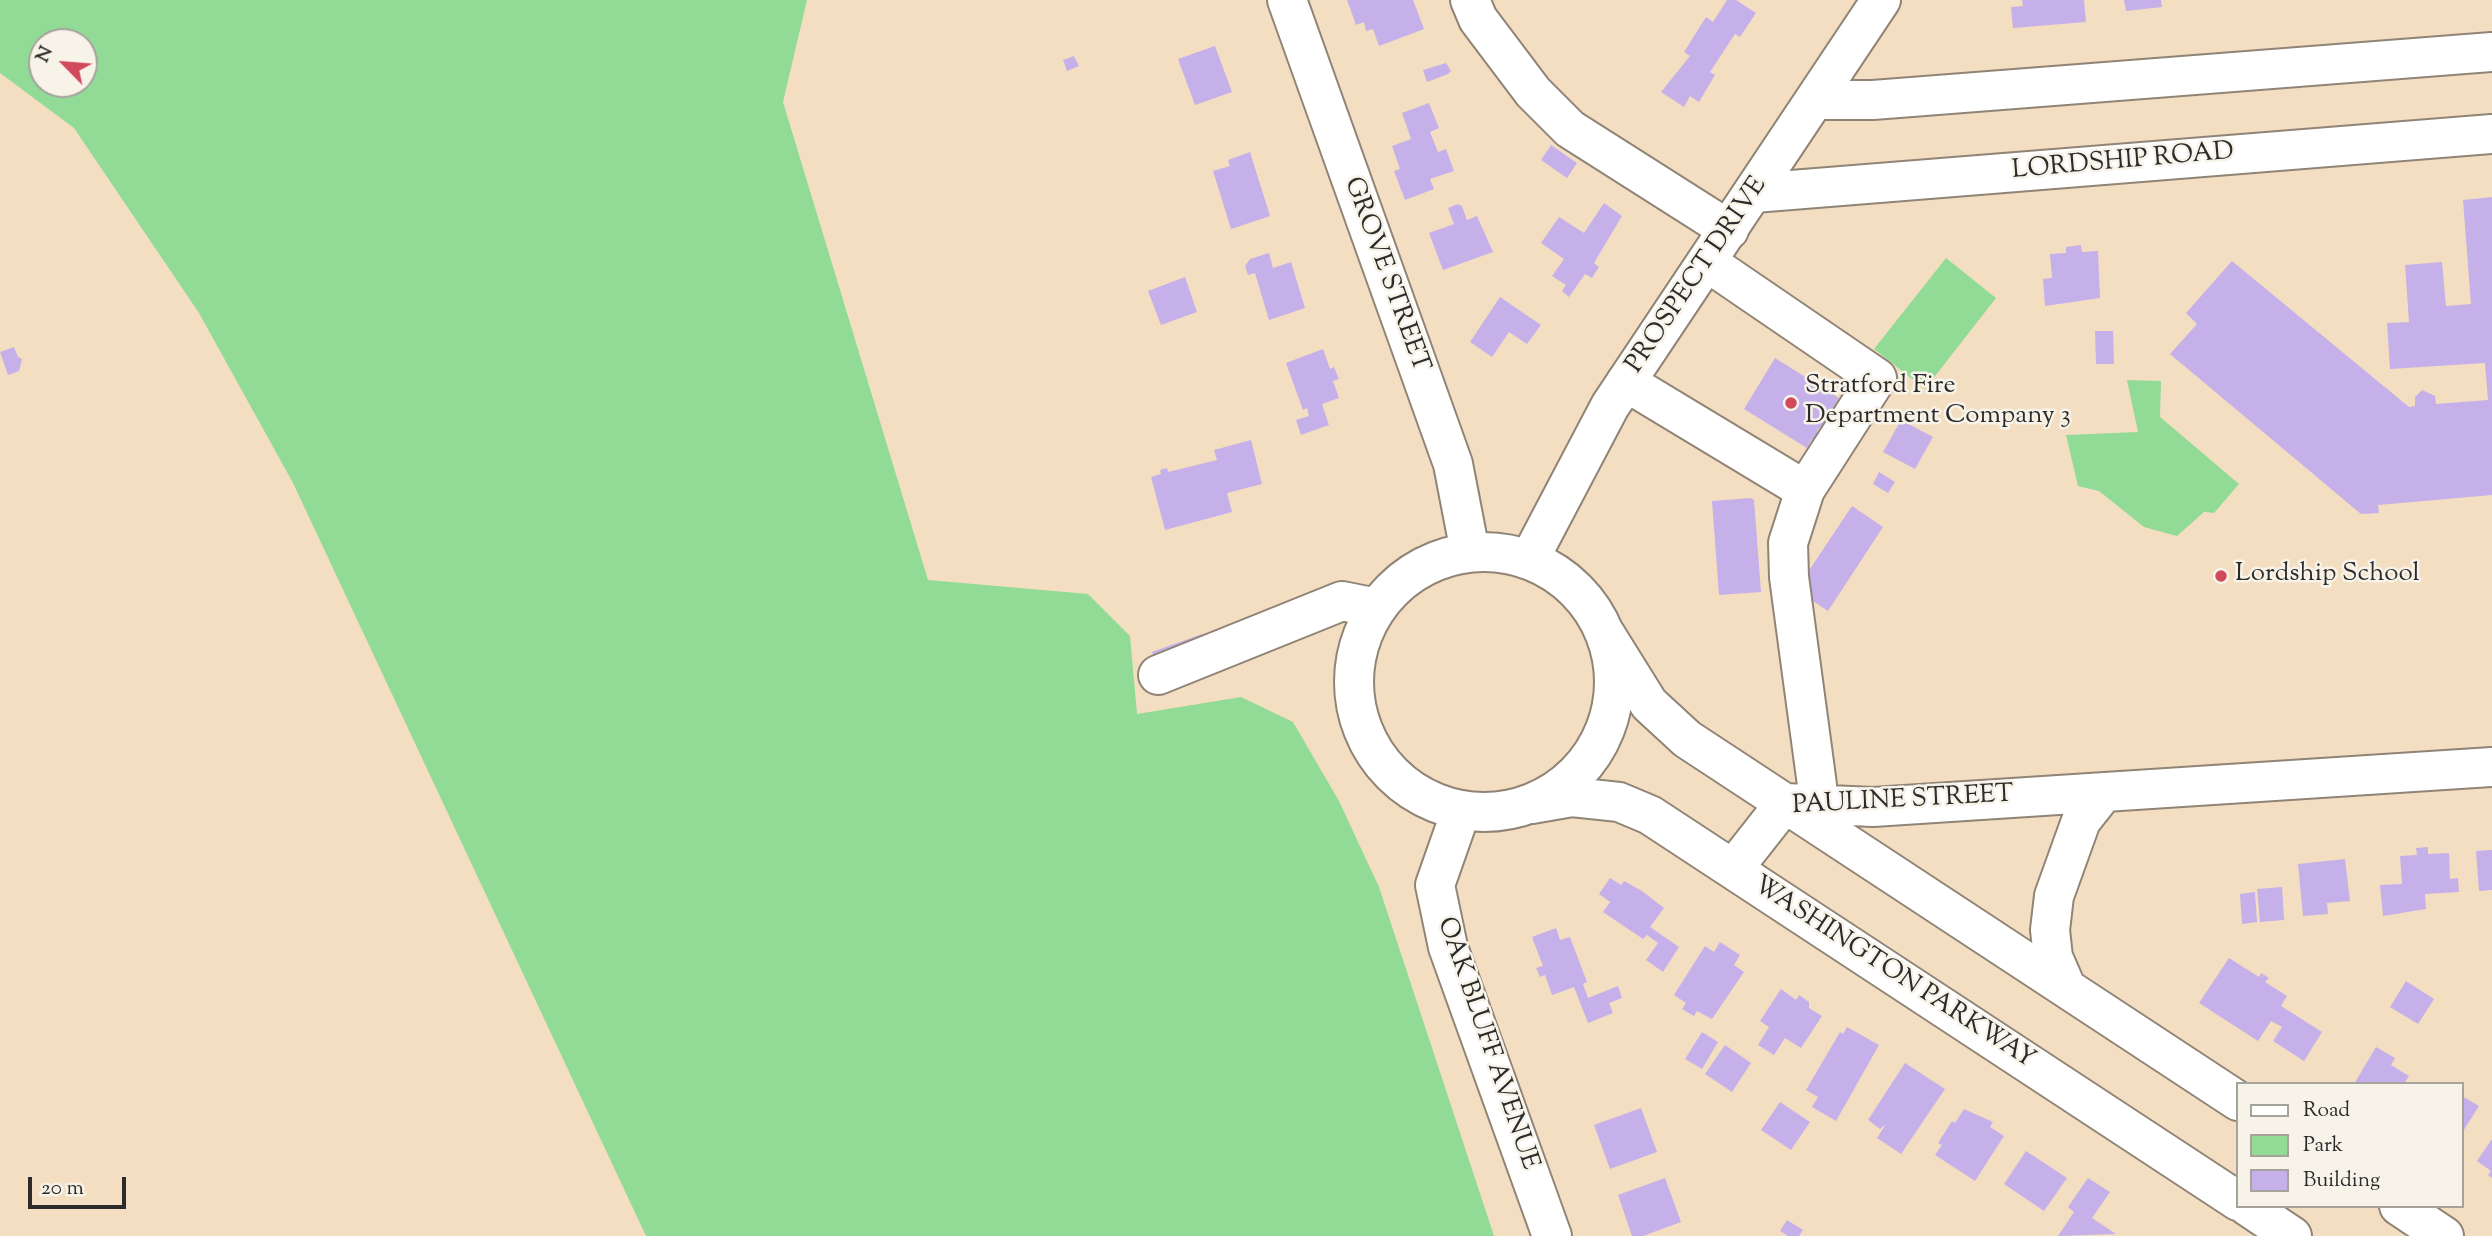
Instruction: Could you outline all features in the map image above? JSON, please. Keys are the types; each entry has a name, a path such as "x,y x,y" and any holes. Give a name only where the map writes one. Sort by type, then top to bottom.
{"street":[{"name":"GROVE STREET","path":"1287,0 1453,464 1470,552"},
{"path":"1470,0 1478,19 1533,92 1570,129 1729,230"},
{"name":"PROSPECT DRIVE","path":"1529,560 1610,406 1881,0"},
{"path":"1816,100 1873,100 2492,52"},
{"name":"LORDSHIP ROAD","path":"1754,193 2492,134"},
{"path":"1707,262 1877,378 1805,490 1788,543 1807,811"},
{"path":"1626,382 1805,490"},
{"name":"WASHINGTON PARKWAY","path":"1606,635 1588,603 1562,577 1529,560 1500,553 1470,552 1434,562 1402,580 1377,608 1360,642 1353,678 1358,715 1372,750 1395,779 1426,800 1461,811 1497,812 1572,797 1619,802 1650,815 2236,1199"},
{"path":"1158,675 1342,601 1377,608"},
{"path":"1606,635 1649,704 1687,738 1807,811 2236,1100"},
{"path":"1532,804 1554,792 1574,776 1603,735 1614,685 1606,635"},
{"name":"PAULINE STREET","path":"1733,869 1807,811 2492,767"},
{"path":"2066,987 2053,957 2050,930 2054,896 2081,821 2104,792"},
{"name":"OAK BLUFF AVENUE","path":"1461,811 1435,885 1448,947 1552,1236"},
{"path":"2250,1208 2292,1236"},
{"path":"2402,1208 2444,1236"}],"green space":[{"path":"0,0 807,0 783,102 928,580 1088,594 1130,636 1137,714 1241,697 1293,722 1339,801 1379,887 1494,1236 646,1236 293,483 199,313 74,128 34,98 98,98 98,28 28,28 28,94 0,73"},
{"path":"1946,258 1996,298 1925,389 1874,349"},
{"path":"2127,380 2161,381 2160,417 2239,484 2214,513 2204,512 2177,536 2144,527 2099,491 2078,486 2066,435 2138,432"}],"building":[{"path":"1347,0 1413,0 1424,29 1379,46 1373,29 1366,31 1364,22 1356,25"},
{"path":"1727,0 1736,0 1756,13 1740,37 1735,34 1710,72 1715,75 1699,102 1690,96 1684,107 1661,92 1690,56 1684,52 1706,17 1713,22"},
{"path":"2022,0 2084,0 2086,22 2013,28 2011,7 2023,6"},
{"path":"2124,0 2161,0 2162,7 2126,11"},
{"path":"1215,46 1232,92 1195,105 1178,59"},
{"path":"1074,56 1079,66 1067,71 1063,60"},
{"path":"1446,63 1451,71 1448,74 1427,82 1423,70"},
{"path":"1429,103 1439,128 1430,132 1438,152 1446,149 1454,171 1430,179 1434,189 1405,200 1394,171 1400,169 1392,146 1411,139 1402,113"},
{"path":"1551,145 1577,163 1567,178 1541,160"},
{"path":"1250,152 1270,216 1231,229 1213,171 1230,166 1228,160"},
{"path":"2492,197 2492,495 2378,505 2379,513 2361,514 2170,354 2197,324 2186,313 2232,261 2409,407 2415,406 2415,397 2422,390 2435,396 2436,404 2488,400 2485,363 2390,369 2387,323 2409,322 2405,265 2442,262 2446,306 2471,304 2463,200"},
{"path":"1604,203 1622,216 1594,263 1599,267 1592,278 1585,274 1569,297 1562,291 1566,285 1552,276 1564,259 1541,243 1559,217 1584,233"},
{"path":"1458,204 1462,206 1467,220 1477,216 1493,252 1443,270 1429,233 1454,224 1448,208"},
{"path":"2081,245 2082,252 2098,251 2100,298 2045,306 2043,279 2052,278 2050,254 2066,253 2066,247"},
{"path":"1269,253 1273,268 1291,262 1305,308 1269,320 1255,273 1248,275 1245,266 1250,259"},
{"path":"1185,277 1197,312 1161,325 1148,291"},
{"path":"1500,297 1541,325 1527,344 1509,332 1492,357 1470,342"},
{"path":"2095,331 2113,331 2114,364 2096,364"},
{"path":"14,347 18,357 22,359 19,371 8,375 0,352"},
{"path":"1323,349 1330,369 1334,367 1339,379 1333,381 1339,398 1322,404 1329,425 1301,435 1296,420 1309,416 1307,408 1303,410 1286,363"},
{"name":"Stratford Fire Department Company 3","path":"1775,358 1839,398 1831,411 1844,420 1834,436 1820,427 1817,431 1825,436 1821,444 1812,439 1807,448 1744,409"},
{"path":"1901,420 1933,437 1915,469 1883,452"},
{"path":"1251,440 1262,484 1227,493 1232,512 1165,530 1151,477 1161,474 1160,470 1167,468 1168,472 1217,460 1214,450"},
{"path":"1879,472 1895,482 1888,493 1873,484"},
{"path":"1754,500 1761,592 1719,595 1712,501"},
{"path":"1852,506 1883,527 1828,611 1796,590"},
{"path":"1202,634 1207,649 1159,672 1152,652"},
{"path":"2428,847 2428,854 2449,853 2450,879 2458,878 2459,892 2425,894 2426,909 2383,916 2380,885 2402,884 2400,856 2417,855 2416,848"},
{"path":"2492,850 2492,890 2479,891 2476,851"},
{"path":"2345,859 2350,901 2327,903 2328,914 2303,916 2298,864"},
{"path":"1610,878 1621,885 1624,881 1642,891 1664,908 1650,927 1679,947 1663,972 1646,960 1658,943 1647,935 1643,939 1603,912 1610,902 1599,894"},
{"path":"2282,887 2284,920 2260,922 2257,889"},
{"path":"2255,892 2257,922 2242,924 2240,894"},
{"path":"1556,928 1560,940 1570,937 1587,982 1583,984 1588,998 1618,986 1622,998 1609,1003 1613,1013 1588,1023 1574,987 1552,995 1545,975 1540,977 1536,968 1543,966 1532,937"},
{"path":"1720,942 1740,955 1734,965 1744,972 1712,1019 1697,1011 1694,1016 1682,1009 1686,1003 1674,995 1705,946 1714,952"},
{"path":"2229,958 2259,977 2261,973 2269,978 2265,982 2287,996 2281,1006 2322,1032 2304,1061 2273,1041 2282,1027 2271,1021 2258,1041 2199,1003"},
{"path":"2406,981 2434,999 2418,1024 2390,1007"},
{"path":"1781,989 1796,1000 1799,995 1809,1002 1809,1008 1822,1016 1801,1048 1785,1038 1774,1055 1758,1045 1769,1027 1760,1021"},
{"path":"1847,1027 1879,1045 1836,1121 1812,1107 1818,1097 1806,1090 1840,1032 1843,1034"},
{"path":"1702,1032 1718,1042 1702,1069 1685,1059"},
{"path":"1725,1045 1751,1063 1732,1092 1705,1074"},
{"path":"2376,1047 2395,1058 2391,1065 2409,1076 2405,1082 2355,1082"},
{"path":"1905,1063 1945,1089 1901,1154 1877,1138 1886,1124 1880,1129 1868,1120"},
{"path":"2464,1097 2479,1106 2464,1130"},
{"path":"1780,1102 1810,1122 1791,1150 1761,1130"},
{"path":"1641,1108 1657,1152 1610,1169 1594,1125"},
{"path":"1964,1109 1993,1122 1990,1127 2004,1136 1975,1181 1935,1155 1942,1145 1938,1143 1952,1121 1955,1123"},
{"path":"2492,1139 2492,1178 2488,1175 2491,1171 2477,1161"},
{"path":"2026,1151 2067,1178 2044,1211 2004,1184"},
{"path":"1665,1178 1681,1222 1643,1236 1632,1236 1618,1195"},
{"path":"2088,1178 2110,1192 2092,1218 2116,1234 2058,1236 2074,1212 2068,1207"},
{"path":"1787,1220 1803,1230 1799,1236 1788,1236 1780,1231"}],"place":[{"name":"Stratford Fire Department Company 3","path":"1791,403"},
{"name":"Lordship School","path":"2221,576"}]}
